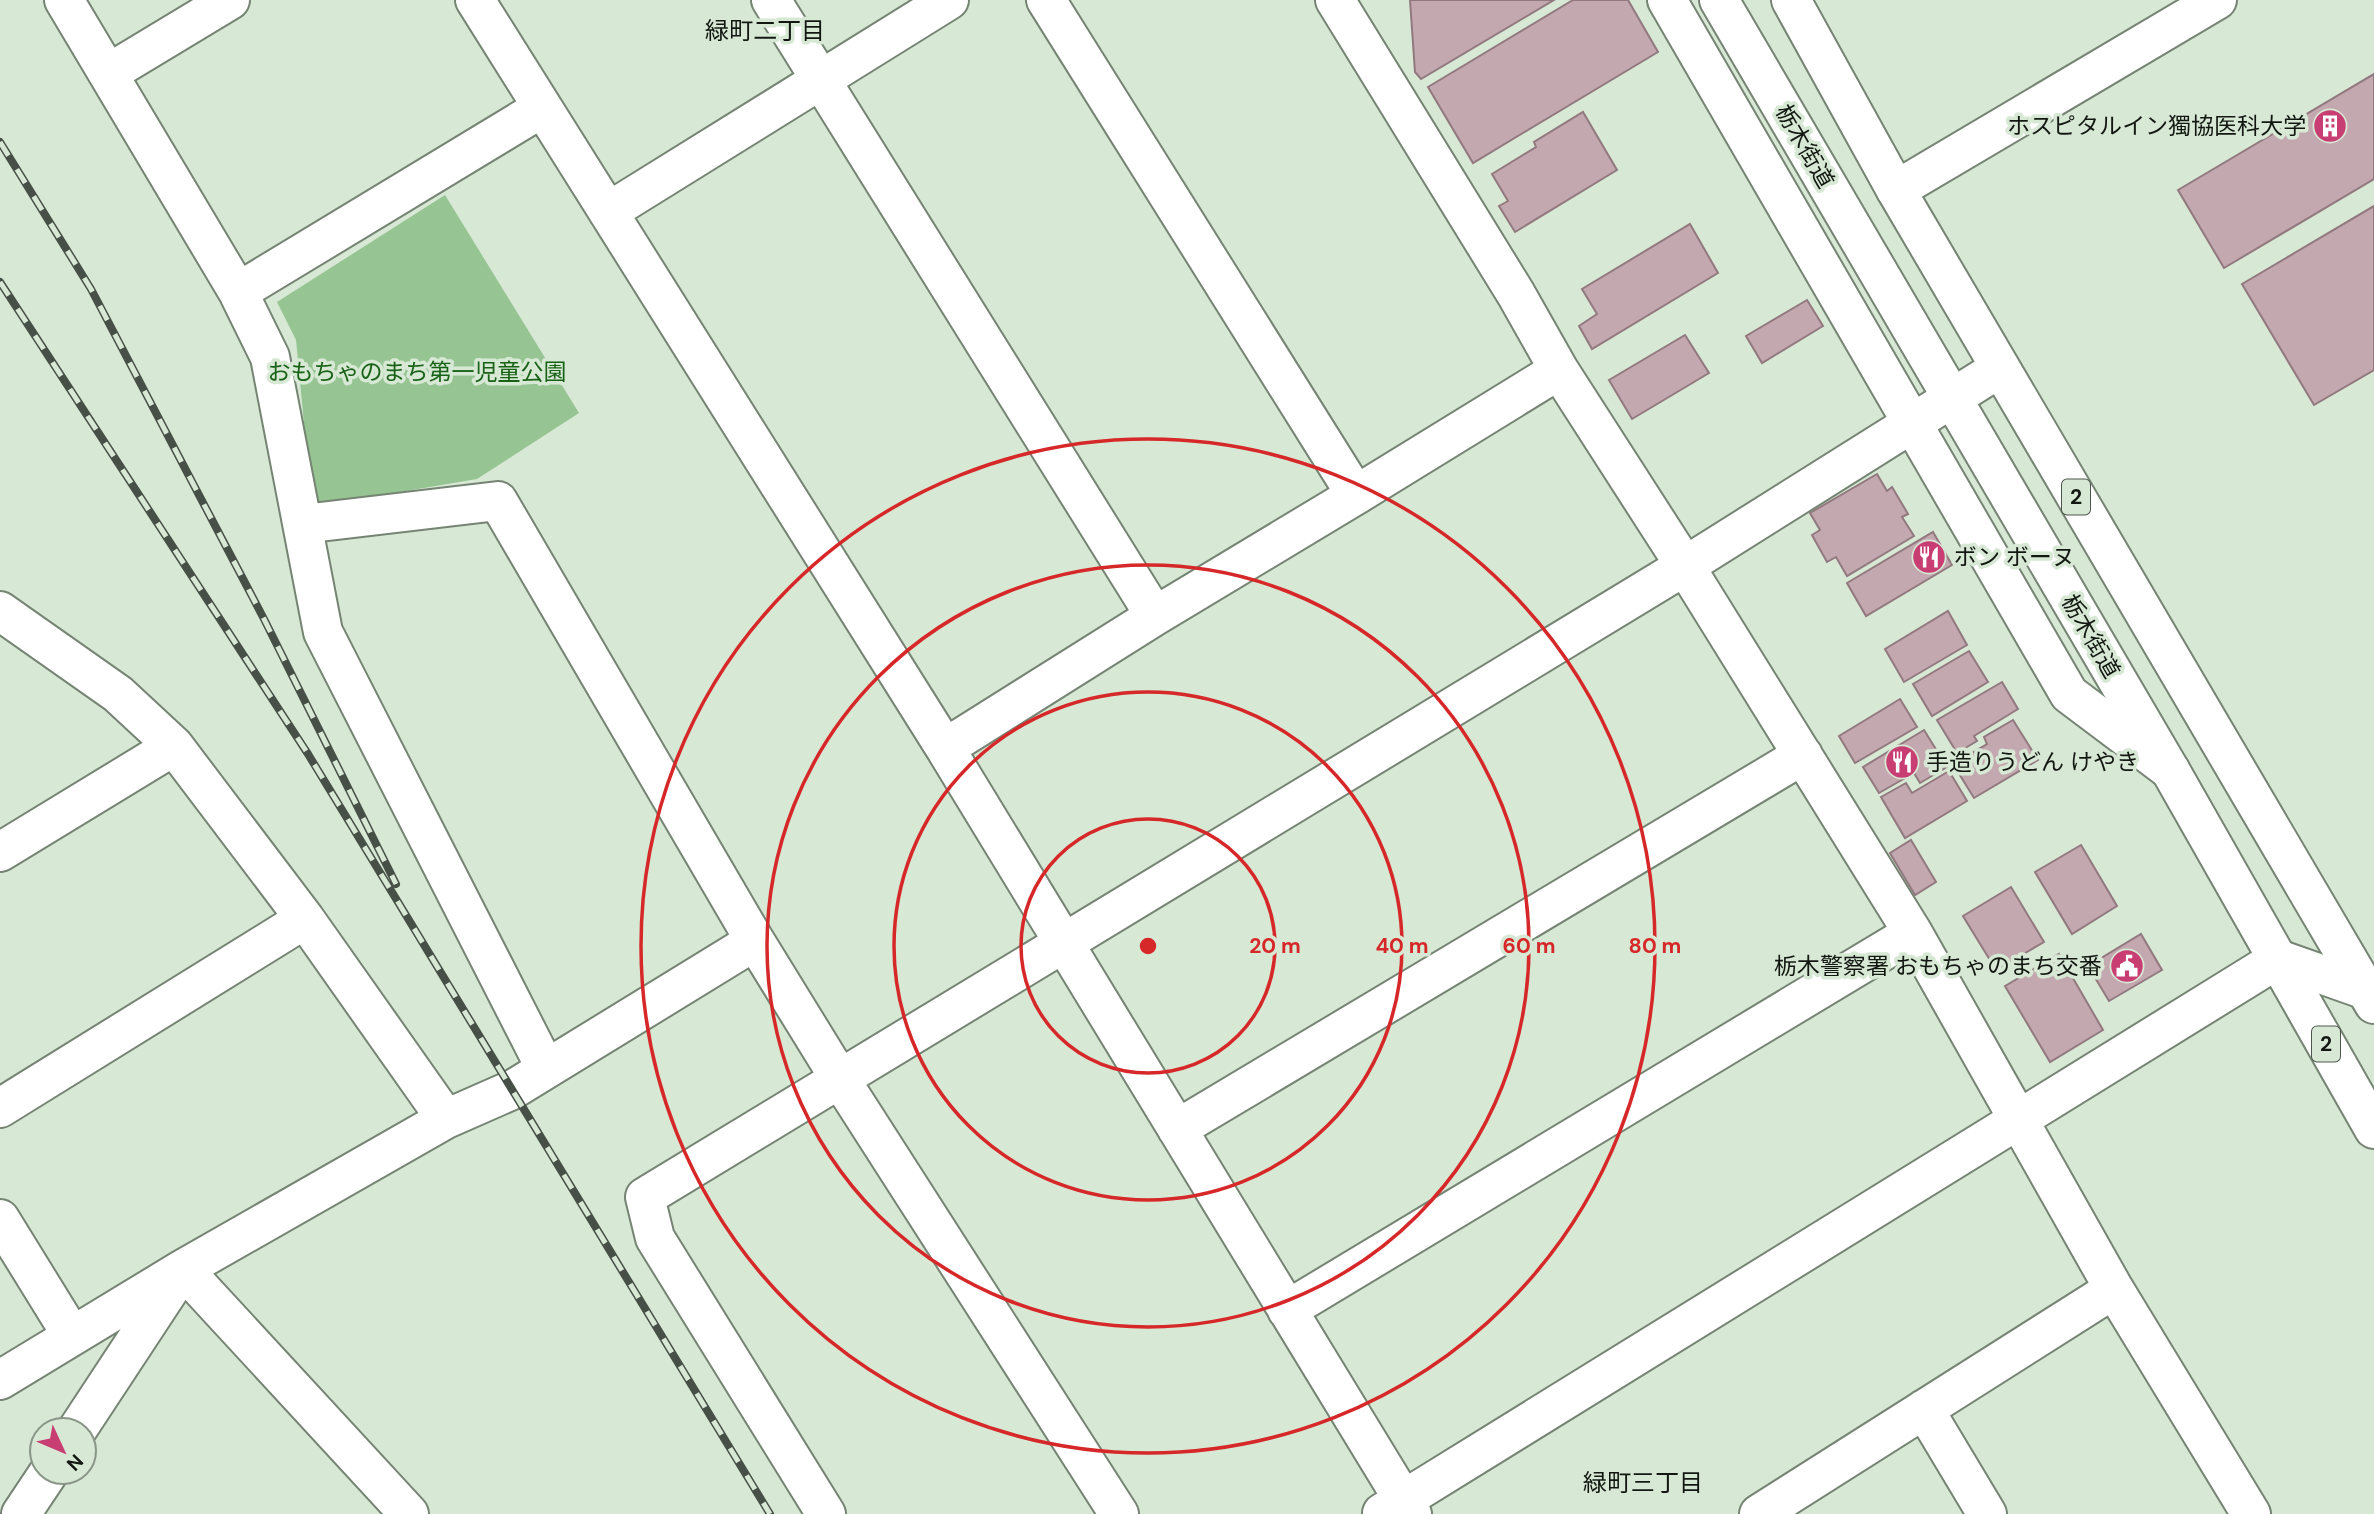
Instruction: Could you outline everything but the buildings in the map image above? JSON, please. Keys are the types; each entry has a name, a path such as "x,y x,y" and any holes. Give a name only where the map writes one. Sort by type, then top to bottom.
{"street":[{"path":"64,0 238,292 270,357 323,632 546,1069"},
{"path":"109,73 230,0"},
{"path":"475,0 1063,942 1287,1310 1399,1509 2018,1118 2278,959 2370,997"},
{"path":"771,0 1155,616"},
{"path":"608,212 948,0"},
{"path":"1046,0 1356,495"},
{"path":"1335,0 1516,294 1559,370 1685,566 1913,933 2114,1289 2251,1514"},
{"path":"1667,0 2069,694 2170,770"},
{"name":"栃木街道","path":"1719,0 2170,770 2374,1129"},
{"name":"2","path":"1791,0 1896,190 2370,997"},
{"path":"1896,190 2217,0"},
{"path":"238,292 542,108"},
{"path":"826,1514 655,1238 645,1197 1685,566 2000,368"},
{"path":"944,748 1559,370"},
{"path":"303,524 498,501 755,940 840,1079 1119,1514"},
{"path":"0,611 118,694 174,747 305,919 446,1119"},
{"path":"0,852 174,747"},
{"path":"1177,1129 1803,755"},
{"path":"0,1108 305,919"},
{"path":"1287,1310 1913,933"},
{"path":"0,1380 71,1334 446,1119 512,1090 755,940"},
{"path":"0,1219 71,1334"},
{"path":"86,1416 183,1269"},
{"path":"183,1269 409,1514"},
{"path":"1759,1514 2114,1289"},
{"path":"1924,1409 1987,1514"},
{"path":"21,1514 40,1486"}],"green space":[{"name":"おもちゃのまち第一児童公園","path":"445,195 579,413 477,479 312,507 296,340 277,302"}],"railway":[{"path":"0,142 91,289 264,619 396,884"},
{"path":"0,282 308,754 770,1514"}],"place":[{"name":"ホスピタルイン獨協医科大学","path":"2330,126"},
{"name":"ボン ボーヌ","path":"1929,557"},
{"name":"手造りうどん けやき","path":"1902,762"},
{"name":"栃木警察署 おもちゃのまち交番","path":"2127,966"}],"district":[{"name":"緑町二丁目","path":"765,30"},
{"name":"緑町三丁目","path":"1643,1482"}]}
